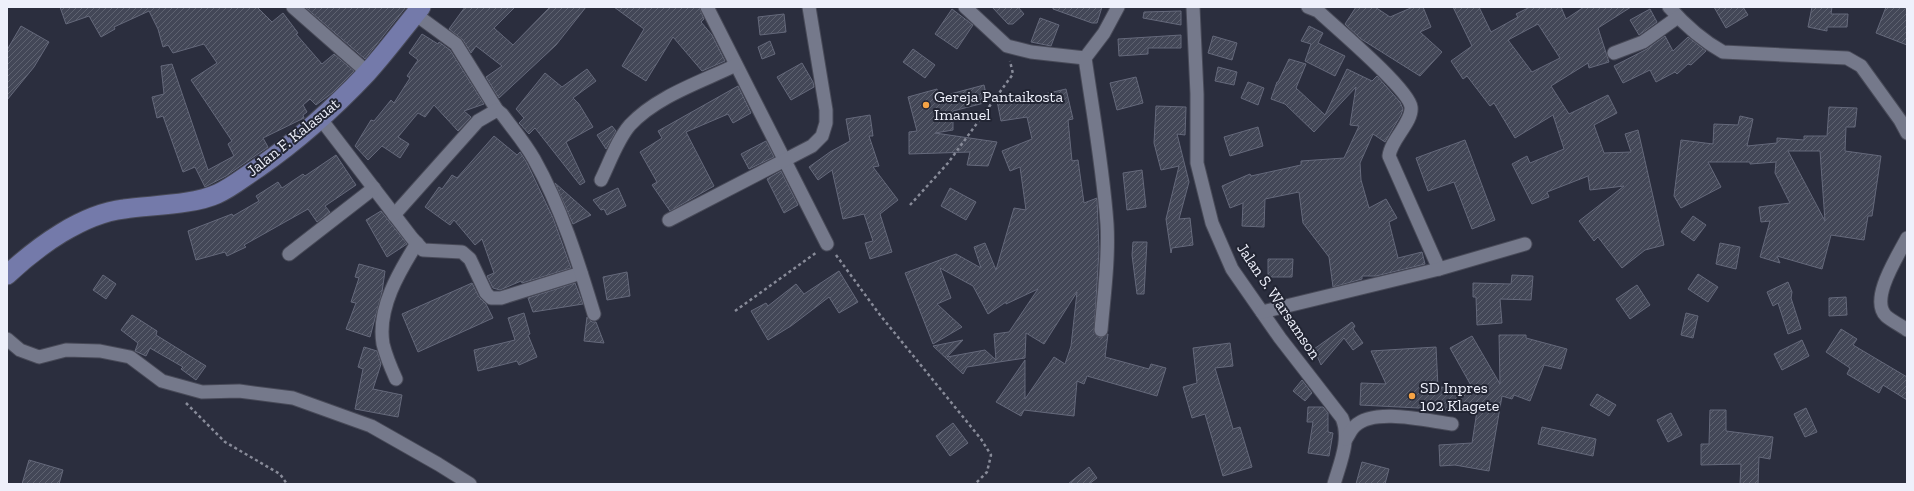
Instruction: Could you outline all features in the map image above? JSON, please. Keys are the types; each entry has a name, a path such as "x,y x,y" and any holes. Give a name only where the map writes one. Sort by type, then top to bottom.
{"street":[{"path":"293,7 367,72"},
{"path":"707,7 827,244"},
{"path":"669,220 786,161 812,146 822,136 826,123 826,110 809,7"},
{"path":"965,7 1007,46 1031,52 1085,58"},
{"path":"1101,330 1106,279 1107,225 1101,163 1085,58 1104,33 1118,7"},
{"name":"Jalan S. Warsamson","path":"1193,7 1197,94 1197,163 1203,194 1221,247 1232,269 1262,312 1342,418 1346,427 1346,438 1334,484"},
{"path":"1308,7 1318,11 1379,68 1408,98 1411,106 1410,114 1390,149 1389,156 1439,269"},
{"path":"1669,7 1678,17 1712,46 1724,52 1847,58 1861,66 1900,120 1907,133"},
{"path":"418,11 456,44 497,110 502,114 533,158 549,188 581,273 594,314"},
{"name":"Jalan F. Kalasuat","path":"7,275 44,244 90,218 122,209 200,200 216,195 276,156 320,118 367,72 418,11"},
{"path":"1614,53 1643,42 1678,17"},
{"path":"602,180 617,145 630,126 651,107 736,65"},
{"path":"394,215 478,121 497,110"},
{"path":"320,118 417,244 423,250 462,252 470,259 486,293 492,298 501,298 581,273"},
{"path":"290,254 374,188"},
{"path":"1907,238 1882,290 1880,305 1886,315 1907,330"},
{"path":"396,379 383,343 383,322 388,299 401,269 417,244"},
{"path":"1262,312 1439,269 1525,244"},
{"path":"7,339 20,350 39,356 66,350 100,351 130,357 162,381 202,392 239,391 293,398 371,426 470,484"},
{"path":"1346,438 1356,425 1373,417 1388,416 1452,424"}],"path":[{"path":"910,205 948,163 1013,74 1007,46"},
{"path":"735,311 827,244 880,315 981,439 991,455 987,472 976,484"},
{"path":"185,403 225,442 280,474 287,484"}],"building":[{"path":"60,7 257,7 272,22 283,13 298,33 296,34 322,64 334,54 354,71 332,93 316,105 310,99 303,105 307,112 303,115 304,118 263,138 268,147 226,176 205,187 195,167 183,172 163,116 157,118 152,97 164,94 161,66 172,64 208,170 234,156 228,144 232,141 191,80 217,63 204,44 173,53 168,45 163,47 158,29 149,11 114,27 115,29 101,37 89,16 66,24"},
{"path":"305,7 406,7 365,59"},
{"path":"465,7 515,7 494,28 513,45 550,7 586,7 556,45 499,98 486,77 502,66 476,46 471,53 463,40 449,29"},
{"path":"614,7 699,7 704,19 701,22 712,35 725,61 702,71 673,37 646,81 622,66 644,29"},
{"path":"992,7 1018,7 1024,14 1013,24 1008,24"},
{"path":"1053,7 1102,7 1097,23 1092,23 1053,9"},
{"path":"1356,7 1375,7 1390,17 1413,7 1423,7 1431,27 1420,32 1442,52 1420,76 1361,39 1345,24"},
{"path":"1453,7 1479,7 1491,32 1518,17 1516,14 1530,7 1561,7 1566,19 1584,7 1631,7 1598,28 1609,62 1589,68 1588,63 1551,86 1569,114 1608,95 1617,113 1594,125 1604,153 1631,152 1625,134 1638,130 1664,245 1645,250 1622,268 1598,237 1594,241 1579,221 1624,186 1590,190 1588,176 1547,192 1549,197 1532,204 1512,164 1527,156 1530,163 1564,149 1553,115 1515,138 1494,103 1490,106 1467,76 1463,79 1451,61 1472,46","holes":["1538,24 1560,58 1532,72 1508,40"]},
{"path":"1714,7 1743,7 1748,15 1726,28"},
{"path":"1812,7 1832,7 1831,14 1848,14 1847,27 1827,27 1827,31 1808,27"},
{"path":"1886,7 1907,7 1907,45 1876,33"},
{"path":"952,9 973,25 957,49 935,34"},
{"path":"1650,9 1657,22 1639,35 1630,20"},
{"path":"1181,11 1181,25 1143,18 1144,12"},
{"path":"784,14 786,32 760,35 758,17"},
{"path":"1040,18 1059,25 1051,46 1031,42"},
{"path":"21,26 49,42 34,67 7,100 7,50"},
{"path":"1309,26 1323,33 1318,43 1345,56 1335,76 1305,61 1311,44 1301,41"},
{"path":"422,34 438,44 439,42 450,50 484,104 464,111 471,117 458,131 434,105 425,117 418,113 398,137 409,144 400,158 382,146 368,160 355,146 371,120 374,121 391,100 394,103 410,78 407,76 418,60 409,53"},
{"path":"1181,35 1181,48 1148,48 1148,54 1119,56 1118,39"},
{"path":"1213,36 1237,43 1232,60 1208,53"},
{"path":"1665,36 1673,51 1688,37 1706,51 1691,65 1688,64 1677,74 1675,72 1656,82 1650,70 1623,83 1614,66 1647,49"},
{"path":"770,41 775,54 762,59 758,47"},
{"path":"913,49 935,65 925,78 903,62"},
{"path":"1289,59 1306,64 1296,88 1325,115 1347,69 1372,81 1377,76 1400,102 1403,109 1401,115 1385,142 1373,134 1360,163 1361,180 1369,208 1386,199 1397,218 1389,222 1398,258 1422,252 1425,264 1376,276 1362,276 1362,279 1333,287 1329,257 1303,223 1299,192 1265,199 1264,227 1242,226 1243,203 1230,208 1222,186 1250,174 1251,176 1301,165 1301,161 1344,158 1359,126 1350,125 1356,87 1314,132 1285,104 1271,99 1277,82"},
{"path":"802,63 813,82 814,87 791,100 777,77"},
{"path":"1218,67 1237,72 1234,85 1215,81"},
{"path":"587,69 596,81 573,98 579,104 593,127 566,142 585,182 580,185 535,128 529,134 519,123 524,118 516,109 545,73 562,87"},
{"path":"1136,77 1143,103 1117,110 1110,83"},
{"path":"1248,82 1264,88 1258,105 1241,98"},
{"path":"984,85 988,102 953,111 953,130 935,133 997,142 988,166 967,165 970,152 909,154 909,132 917,131 908,97 937,89 939,97"},
{"path":"738,86 751,113 733,123 728,114 686,132 714,186 670,211 652,185 657,182 640,152 662,138 658,131"},
{"path":"1066,89 1073,119 1068,120 1072,161 1078,160 1084,203 1097,198 1099,250 1094,333 1100,338 1108,334 1105,357 1149,369 1151,364 1166,368 1157,396 1087,376 1084,384 1077,381 1074,416 1024,410 1021,416 996,402 1025,360 1025,399 1054,357 1065,364 1071,346 1077,292 1044,344 1026,333 1025,358 967,367 963,374 933,346 963,340 947,357 985,350 996,360 994,334 1009,332 1038,289 1006,304 1006,302 988,314 973,286 940,268 951,298 937,304 962,327 933,344 905,273 956,254 981,268 974,247 985,243 996,270 1014,208 1026,210 1020,167 1010,171 1002,151 1032,139 1027,117 1001,121 997,101 1010,98 1011,102"},
{"path":"1156,106 1186,107 1185,135 1177,134 1189,182 1179,219 1190,218 1193,245 1172,248 1171,253 1166,219 1179,166 1161,170 1154,143"},
{"path":"1829,107 1857,108 1855,127 1846,127 1845,151 1881,156 1872,216 1868,216 1864,240 1831,235 1822,269 1777,256 1780,263 1760,257 1770,221 1761,222 1759,207 1790,203 1775,173 1776,162 1750,164 1750,162 1708,162 1721,187 1681,208 1674,196 1681,140 1713,144 1714,124 1738,125 1740,116 1753,119 1747,146 1777,143 1777,138 1804,140 1804,136 1827,136","holes":["1788,151 1820,151 1825,221"]},
{"path":"870,115 873,136 869,136 879,166 873,167 898,200 880,214 892,252 870,259 865,243 873,241 864,214 843,219 832,170 818,180 809,167 830,152 850,141 846,119"},
{"path":"612,126 616,131 606,149 597,135"},
{"path":"1258,127 1263,146 1230,156 1224,137"},
{"path":"494,136 517,155 520,152 527,163 553,218 571,268 522,283 521,281 500,290 493,288 487,276 494,273 482,239 475,245 454,220 450,225 425,207 439,187 442,189 452,175 457,178"},
{"path":"1465,140 1495,220 1472,229 1454,182 1428,191 1416,158"},
{"path":"766,141 774,157 749,169 741,154"},
{"path":"336,155 356,185 325,206 330,212 317,222 308,209 244,245 246,247 227,256 225,252 196,260 188,231 232,214 233,216 259,201 256,196 278,182 282,188 303,174 305,176"},
{"path":"1142,170 1146,207 1127,210 1123,173"},
{"path":"781,171 798,205 784,213 767,179"},
{"path":"555,183 591,215 573,224"},
{"path":"618,188 626,206 607,215 604,209 601,210 593,200"},
{"path":"950,188 976,202 966,220 941,206"},
{"path":"381,211 407,244 387,257 366,220"},
{"path":"1693,216 1706,225 1694,241 1681,232"},
{"path":"1133,242 1147,242 1144,294 1137,294 1132,255"},
{"path":"1720,243 1740,247 1736,269 1716,264"},
{"path":"1268,259 1293,259 1292,277 1268,277"},
{"path":"359,264 385,271 382,292 370,337 346,329 356,303 351,302 359,278 355,277"},
{"path":"839,271 858,302 839,313 829,297 791,326 768,340 751,311 766,303 768,306 796,284 804,294"},
{"path":"627,272 630,296 607,300 603,277"},
{"path":"1698,274 1718,287 1708,302 1688,289"},
{"path":"103,275 116,284 106,299 93,290"},
{"path":"1512,275 1533,276 1531,300 1500,299 1502,323 1477,325 1476,297 1473,297 1473,283 1511,284"},
{"path":"1788,282 1792,292 1791,298 1801,329 1788,334 1778,303 1773,306 1767,292"},
{"path":"472,283 479,297 486,304 493,318 418,352 402,314"},
{"path":"575,283 583,304 533,312 528,298"},
{"path":"1637,285 1650,305 1630,319 1616,299"},
{"path":"1846,297 1847,315 1829,316 1829,298"},
{"path":"524,313 530,334 528,335 537,357 519,365 517,361 478,371 474,350 515,340 508,318"},
{"path":"1686,313 1698,316 1693,338 1681,335"},
{"path":"132,315 157,331 156,335 206,366 196,380 181,369 183,367 150,348 146,356 135,351 138,343 121,330"},
{"path":"587,317 592,322 596,322 604,343 584,341"},
{"path":"1352,322 1355,326 1353,329 1363,343 1353,350 1344,338 1321,365 1314,349"},
{"path":"1841,329 1857,339 1853,345 1907,377 1907,400 1883,385 1879,393 1847,374 1850,368 1826,352"},
{"path":"1499,335 1526,335 1526,338 1567,349 1561,369 1544,365 1530,401 1514,395 1512,399 1502,396 1489,471 1455,465 1440,466 1439,445 1472,443 1477,411 1360,405 1361,383 1386,384 1371,351 1436,347 1438,387 1473,389 1450,348 1472,336 1500,384"},
{"path":"1802,340 1809,356 1782,370 1774,354"},
{"path":"1230,343 1233,366 1215,368 1233,429 1240,427 1252,467 1223,476 1205,414 1192,418 1183,387 1197,383 1193,348"},
{"path":"364,347 377,351 381,364 373,389 402,395 398,417 355,409 363,369 358,367"},
{"path":"1302,380 1312,393 1305,401 1293,391"},
{"path":"1597,394 1616,405 1609,416 1590,405"},
{"path":"1308,407 1323,407 1328,413 1328,432 1333,433 1329,456 1308,453 1313,422 1307,422"},
{"path":"1806,408 1817,432 1805,437 1794,414"},
{"path":"1710,410 1726,410 1726,431 1773,437 1770,459 1759,457 1758,484 1740,484 1741,464 1701,465 1701,444 1709,444"},
{"path":"1671,413 1682,435 1668,442 1657,420"},
{"path":"953,423 968,443 950,456 936,436"},
{"path":"1542,427 1596,439 1593,456 1538,444"},
{"path":"29,460 63,470 59,484 22,484"},
{"path":"1362,462 1389,469 1385,484 1356,484"},
{"path":"1089,467 1097,478 1089,484 1068,484"}],"place":[{"name":"Gereja Pantaikosta Imanuel","path":"926,105"},
{"name":"SD Inpres 102 Klagete","path":"1412,396"}]}
